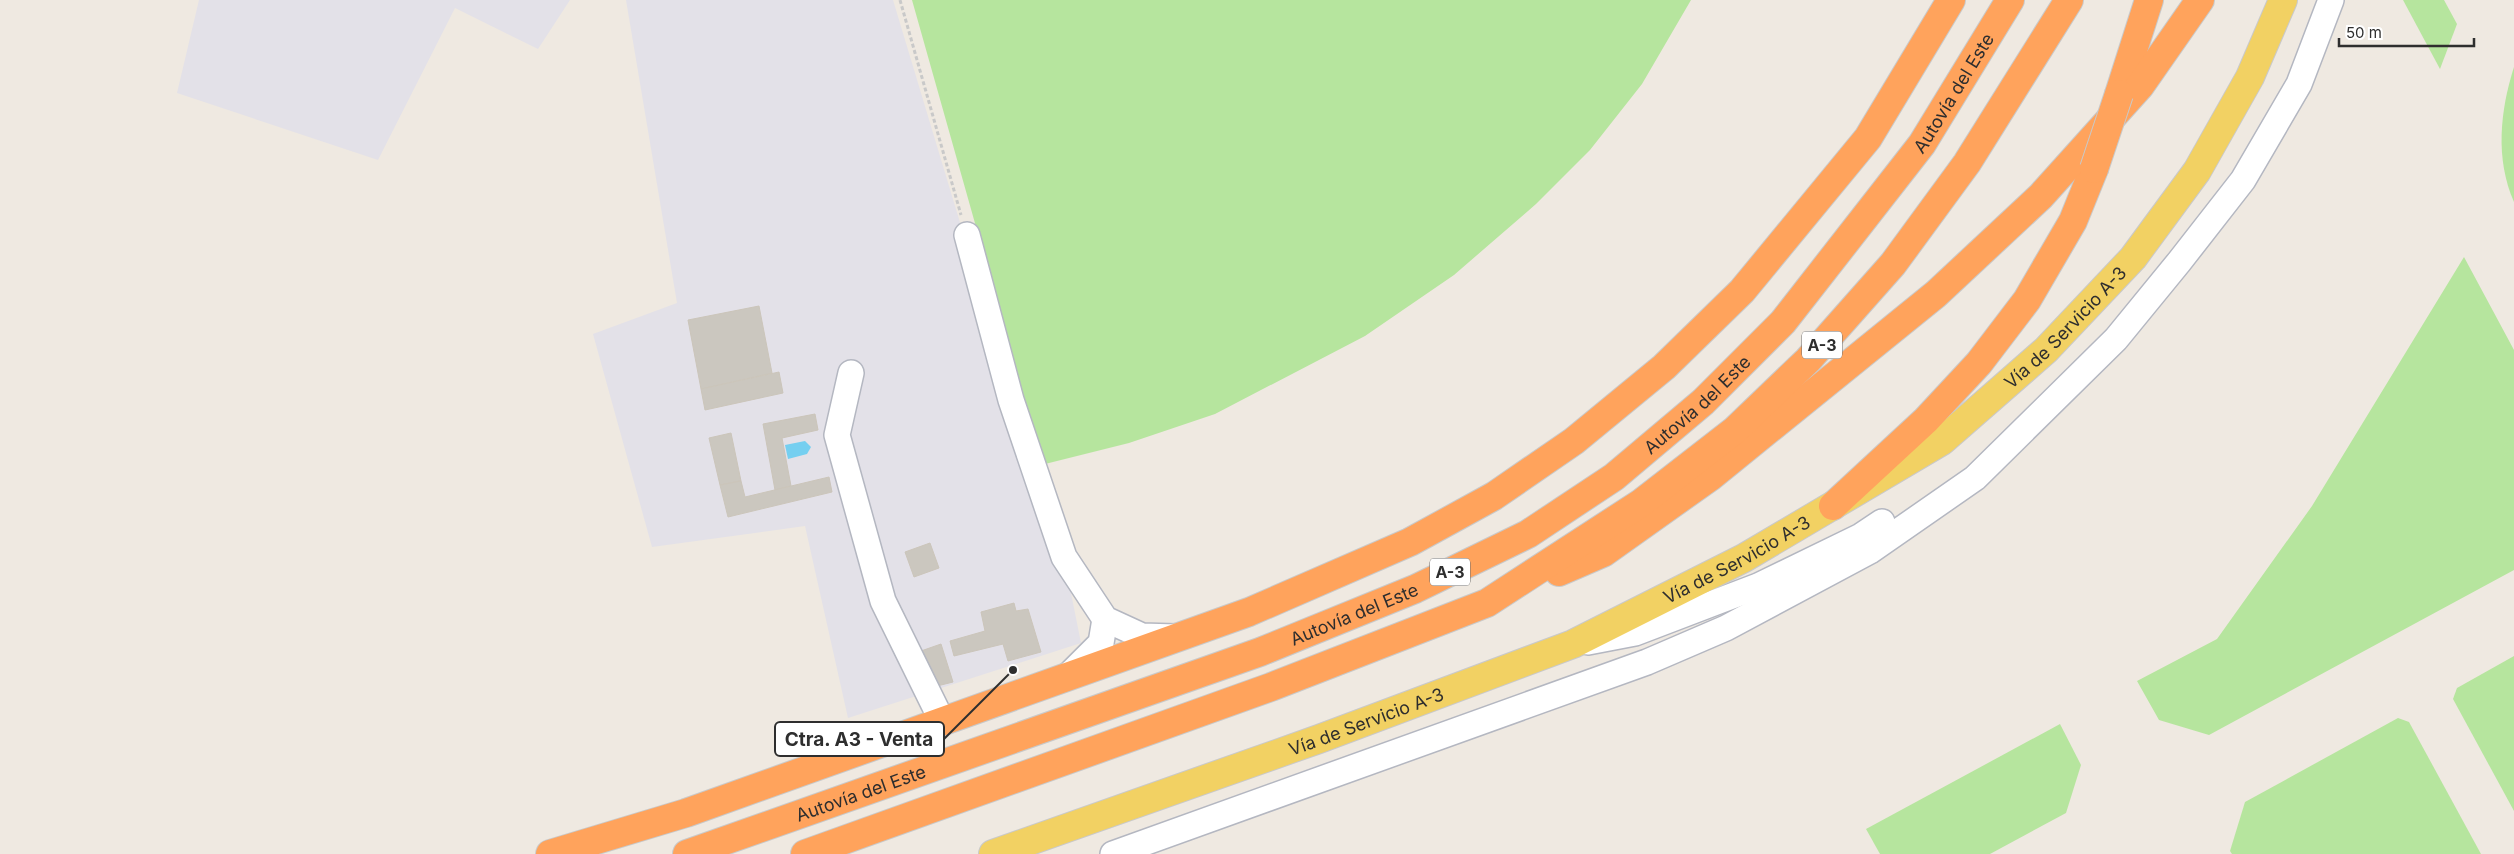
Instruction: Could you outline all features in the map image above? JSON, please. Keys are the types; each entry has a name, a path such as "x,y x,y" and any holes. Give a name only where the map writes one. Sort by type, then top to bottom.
{"highway":[{"path":"550,854 686,813 1250,612 1410,542 1485,501 1574,441 1664,367 1742,291 1868,138 1951,0"},
{"name":"Autovía del Este","path":"687,854 1260,652 1415,589 1528,534 1614,477 1703,402 1783,322 1922,144 2010,0"},
{"name":"Autovía del Este","path":"805,854 1271,687 1487,603 1641,503 1736,430 1808,360 1892,264 1967,163 2069,0"},
{"path":"1833,506 1926,420 1979,363 2027,300 2073,221 2094,169 2149,0"},
{"path":"1487,603 1602,553 1710,477 1936,294 2048,189 2140,86 2200,0"}],"main road":[{"name":"Vía de Servicio A-3","path":"993,854 1318,739 1573,644 1744,558 1942,441 2046,350 2134,258 2197,171 2250,77 2283,0"}],"lane":[{"path":"1113,854 1647,662 1726,628 1870,551 1975,478 2116,339 2243,180 2299,84 2331,0"},
{"path":"967,235 1011,400 1064,557 1105,619 1142,636 1179,637"},
{"path":"837,435 851,373"},
{"path":"827,410 837,435 883,601 942,721"},
{"path":"1573,644 1635,633 1758,586 1852,540 2028,426"},
{"path":"1068,676 1101,643 1105,619"}],"path":[{"path":"900,0 967,235"}],"shaded area":[{"path":"199,0 570,0 538,49 455,8 378,160 177,93"},
{"path":"626,0 893,0 1070,588 1081,643 848,718 805,526 652,547 593,334 677,303"}],"green space":[{"path":"912,0 1691,0 1642,84 1590,150 1536,204 1454,275 1365,336 1215,414 1129,443 1045,464 1012,369 1004,326"},
{"path":"2403,0 2444,0 2457,24 2440,69"},
{"path":"2514,67 2514,202 2504,169 2502,135 2505,101"},
{"path":"2464,257 2514,350 2514,570 2209,735 2159,720 2137,681 2217,639 2312,506"},
{"path":"2514,656 2514,811 2453,699 2457,688"},
{"path":"2398,718 2409,722 2481,854 2232,854 2230,851 2245,802"},
{"path":"2060,724 2081,765 2066,813 1990,854 1880,854 1866,829"}],"water":[{"path":"805,441 811,447 807,454 788,459 785,445"}],"building":[{"path":"759,306 772,373 701,389 688,320"},
{"path":"779,372 783,393 705,410 701,389"},
{"path":"815,414 818,430 782,438 791,486 775,490 763,424"},
{"path":"731,433 741,481 720,485 709,438"},
{"path":"829,477 832,492 728,517 720,485 741,481 745,497"},
{"path":"930,543 939,568 914,577 905,552"},
{"path":"1014,603 1016,611 1028,609 1041,652 1008,661 1003,644 954,656 950,641 985,631 981,612"},
{"path":"941,644 953,682 933,687 921,651"}],"place":[{"name":"Ctra. A3 - Venta","path":"1013,670"}]}
